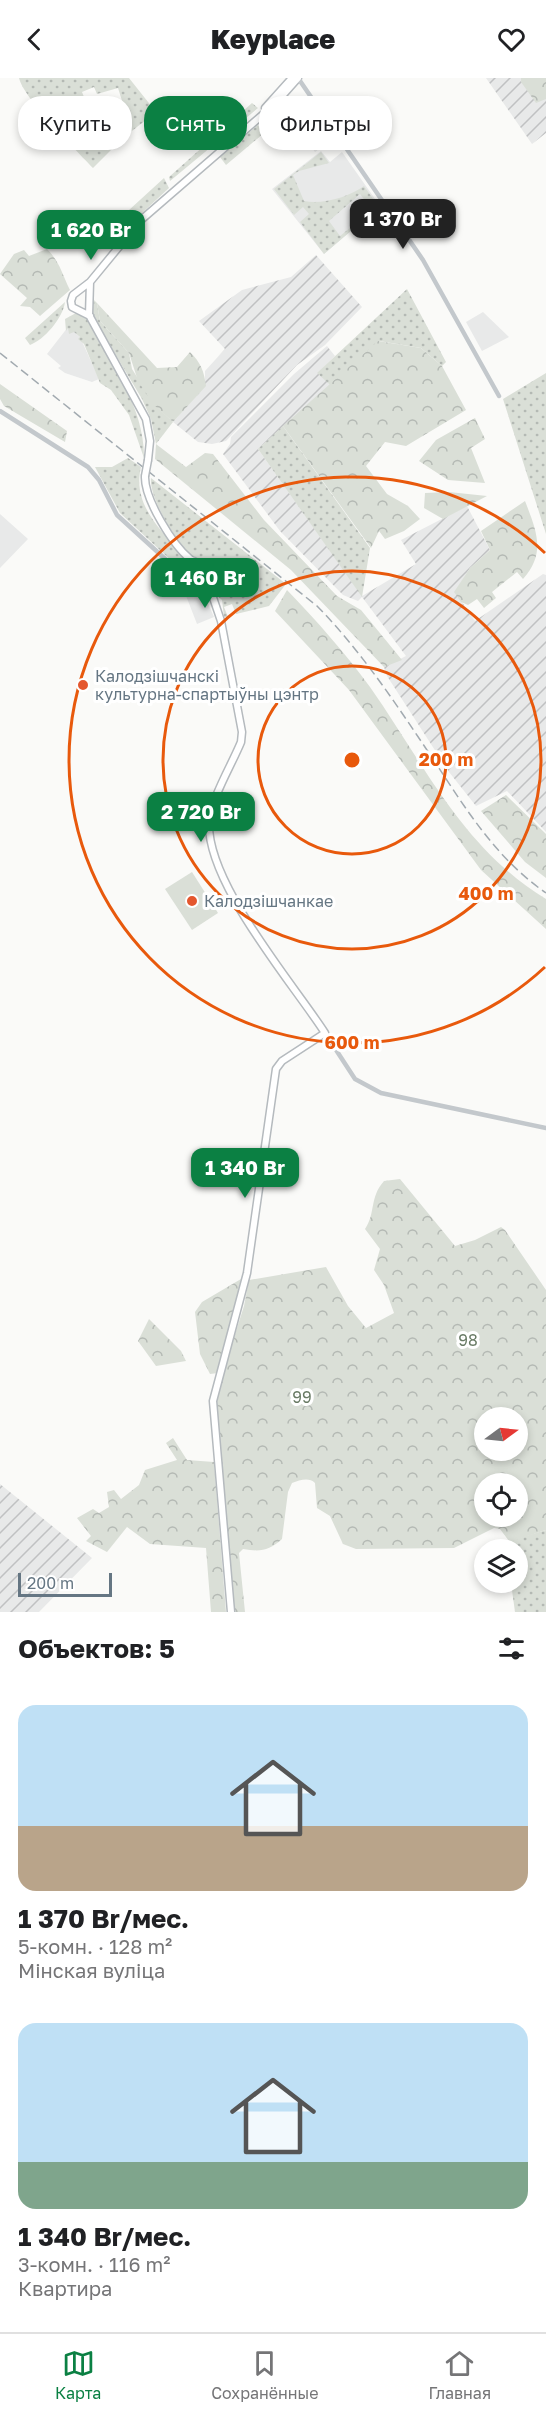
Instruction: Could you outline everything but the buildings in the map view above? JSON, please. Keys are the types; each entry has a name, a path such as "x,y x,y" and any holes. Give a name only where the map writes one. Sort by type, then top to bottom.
{"main road":[{"path":"257,118 292,78"},
{"path":"90,316 75,310 71,304 72,297 90,282 141,220 274,105 298,78"},
{"path":"90,282 88,295 91,301 90,316 142,406 150,441 145,489 151,505 189,562 205,565 209,589 223,627 242,732 241,742 210,815 215,853 233,898 325,1033 282,1061 276,1070 247,1273 213,1401 231,1612"},
{"path":"79,291 88,295"},
{"path":"81,312 90,307"},
{"path":"189,562 186,575 191,581 199,582 209,589"},
{"path":"199,582 206,577"}],"street":[{"path":"298,78 423,260 499,396"},
{"path":"0,411 88,467 99,480 111,506 130,528 186,575"},
{"path":"180,570 189,562"},
{"path":"325,1033 347,1069 366,1087 388,1095 546,1128"}],"shaded area":[{"path":"486,78 546,78 546,133 532,144"},
{"path":"321,151 330,162 342,152 380,206 324,254 272,189"},
{"path":"316,255 362,307 325,345 297,365 226,441 212,444 198,442 173,422 205,386 205,371 225,349 199,321 242,290 291,277"},
{"path":"483,312 509,337 482,351 466,322"},
{"path":"68,327 80,337 99,379 92,382 65,373 58,368 61,366 47,354"},
{"path":"327,346 335,356 318,373 330,385 258,449 362,596 416,564 401,540 467,506 490,550 470,568 455,592 475,621 543,574 546,575 546,832 507,791 476,806 449,772 387,676 384,667 406,656 362,597 358,601 343,595 280,531 223,454 230,444 231,437 294,374"},
{"path":"0,514 28,539 0,568"},
{"path":"190,583 205,597 214,617 197,624 183,588"},
{"path":"0,1484 92,1558 39,1612 0,1612"}],"green space":[{"path":"19,78 129,78 144,97 144,121 132,131 132,96 121,96 118,88 97,94 94,87 82,92 84,96 29,96"},
{"path":"521,78 546,78 546,99 536,103 521,82"},
{"path":"252,103 258,108 247,117 247,107"},
{"path":"258,125 259,137 247,147 247,134"},
{"path":"76,150 111,150 93,168"},
{"path":"199,150 207,150 170,181 169,177"},
{"path":"228,150 244,150 226,165 220,157"},
{"path":"321,152 329,163 299,171 293,175 304,201 319,202 335,199 351,194 364,186 379,207 324,254 300,222 309,214 303,207 294,215 274,189","holes":["360,194 372,210 340,236 329,221"]},
{"path":"164,178 169,188 113,240 111,232 117,221"},
{"path":"47,249 58,263 70,290 40,316 30,307 20,306 27,298 0,274 14,254 24,250 29,256"},
{"path":"407,289 446,362 442,366 421,348 379,341 330,385 317,373"},
{"path":"92,298 97,303 100,321 129,353 132,369 155,405 173,422 156,444 151,419 142,399 92,315"},
{"path":"65,302 61,315 52,328 30,345 25,338"},
{"path":"97,303 157,368 177,367 190,352 199,364 206,386 173,422 154,405 138,381 129,353 100,321"},
{"path":"76,313 89,319 125,386 139,422 144,458 129,415 111,390 100,383 84,344 78,339 80,337 74,332 69,334 68,328 66,331 65,319"},
{"path":"378,341 421,348 442,366 466,410 406,446 385,442 366,466 387,494 408,506 420,519 404,531 385,539 379,531 371,548 283,426"},
{"path":"546,373 546,534 503,399"},
{"path":"0,384 67,431 65,442 4,406 0,399"},
{"path":"475,418 485,439 471,448 485,483 448,480 419,461 436,440"},
{"path":"283,426 370,548 362,597 258,449"},
{"path":"156,444 186,467 205,453 213,454 264,520 337,596 361,610 402,660 384,667 291,570 155,459"},
{"path":"128,458 141,467 139,480 144,504 157,526 183,554 186,562 182,566 175,564 120,513 95,467 112,467"},
{"path":"151,478 286,584 269,606 236,614 232,604 224,607 228,617 224,617 222,600 213,592 205,563 192,557 172,531 154,497"},
{"path":"449,492 487,496 443,519 424,508 425,493"},
{"path":"525,501 536,532 537,542 535,560 530,569 523,579 517,572 492,592 496,598 484,608 477,599 468,605 461,602 454,592 470,568 490,550 481,531"},
{"path":"287,590 330,637 370,687 447,803 468,830 491,856 517,879 546,899 546,929 481,870 349,690 275,611"},
{"path":"506,795 546,834 546,878 525,862 481,811"},
{"name":"Калодзішчанкае","path":"192,872 218,913 192,930 165,889"},
{"path":"400,1179 455,1246 475,1240 501,1227 546,1290 546,1530 518,1539 508,1539 500,1529 494,1528 454,1548 356,1549 343,1544 330,1516 317,1508 315,1483 307,1480 298,1481 292,1483 288,1492 282,1539 268,1548 243,1549 239,1553 245,1612 234,1612 216,1406 223,1372 244,1306 249,1280 326,1267 348,1306 366,1328 394,1313 384,1285 374,1270 380,1249 365,1229 379,1187 384,1181"},
{"path":"241,1279 218,1373 210,1374 200,1354 195,1312 202,1302"},
{"path":"149,1319 181,1351 186,1361 156,1366 138,1341"},
{"path":"173,1438 187,1460 214,1462 226,1612 211,1612 206,1548 150,1544 127,1527 107,1552 86,1541 91,1536 77,1518 93,1509 99,1513 109,1507 107,1492 114,1490 121,1499 139,1485 145,1470 177,1460 166,1443"},
{"path":"546,1530 546,1612 515,1612 512,1593 528,1593 528,1539 516,1539"}],"railway":[{"path":"0,353 317,606 350,642 379,681 484,833 512,865 546,893"}],"place":[{"name":"Калодзішчанскі культурна-спартыўны цэнтр","path":"83,685"},
{"name":"Калодзішчанкае","path":"192,901"}],"park label":[{"name":"98","path":"468,1340"},
{"name":"99","path":"302,1397"}]}
